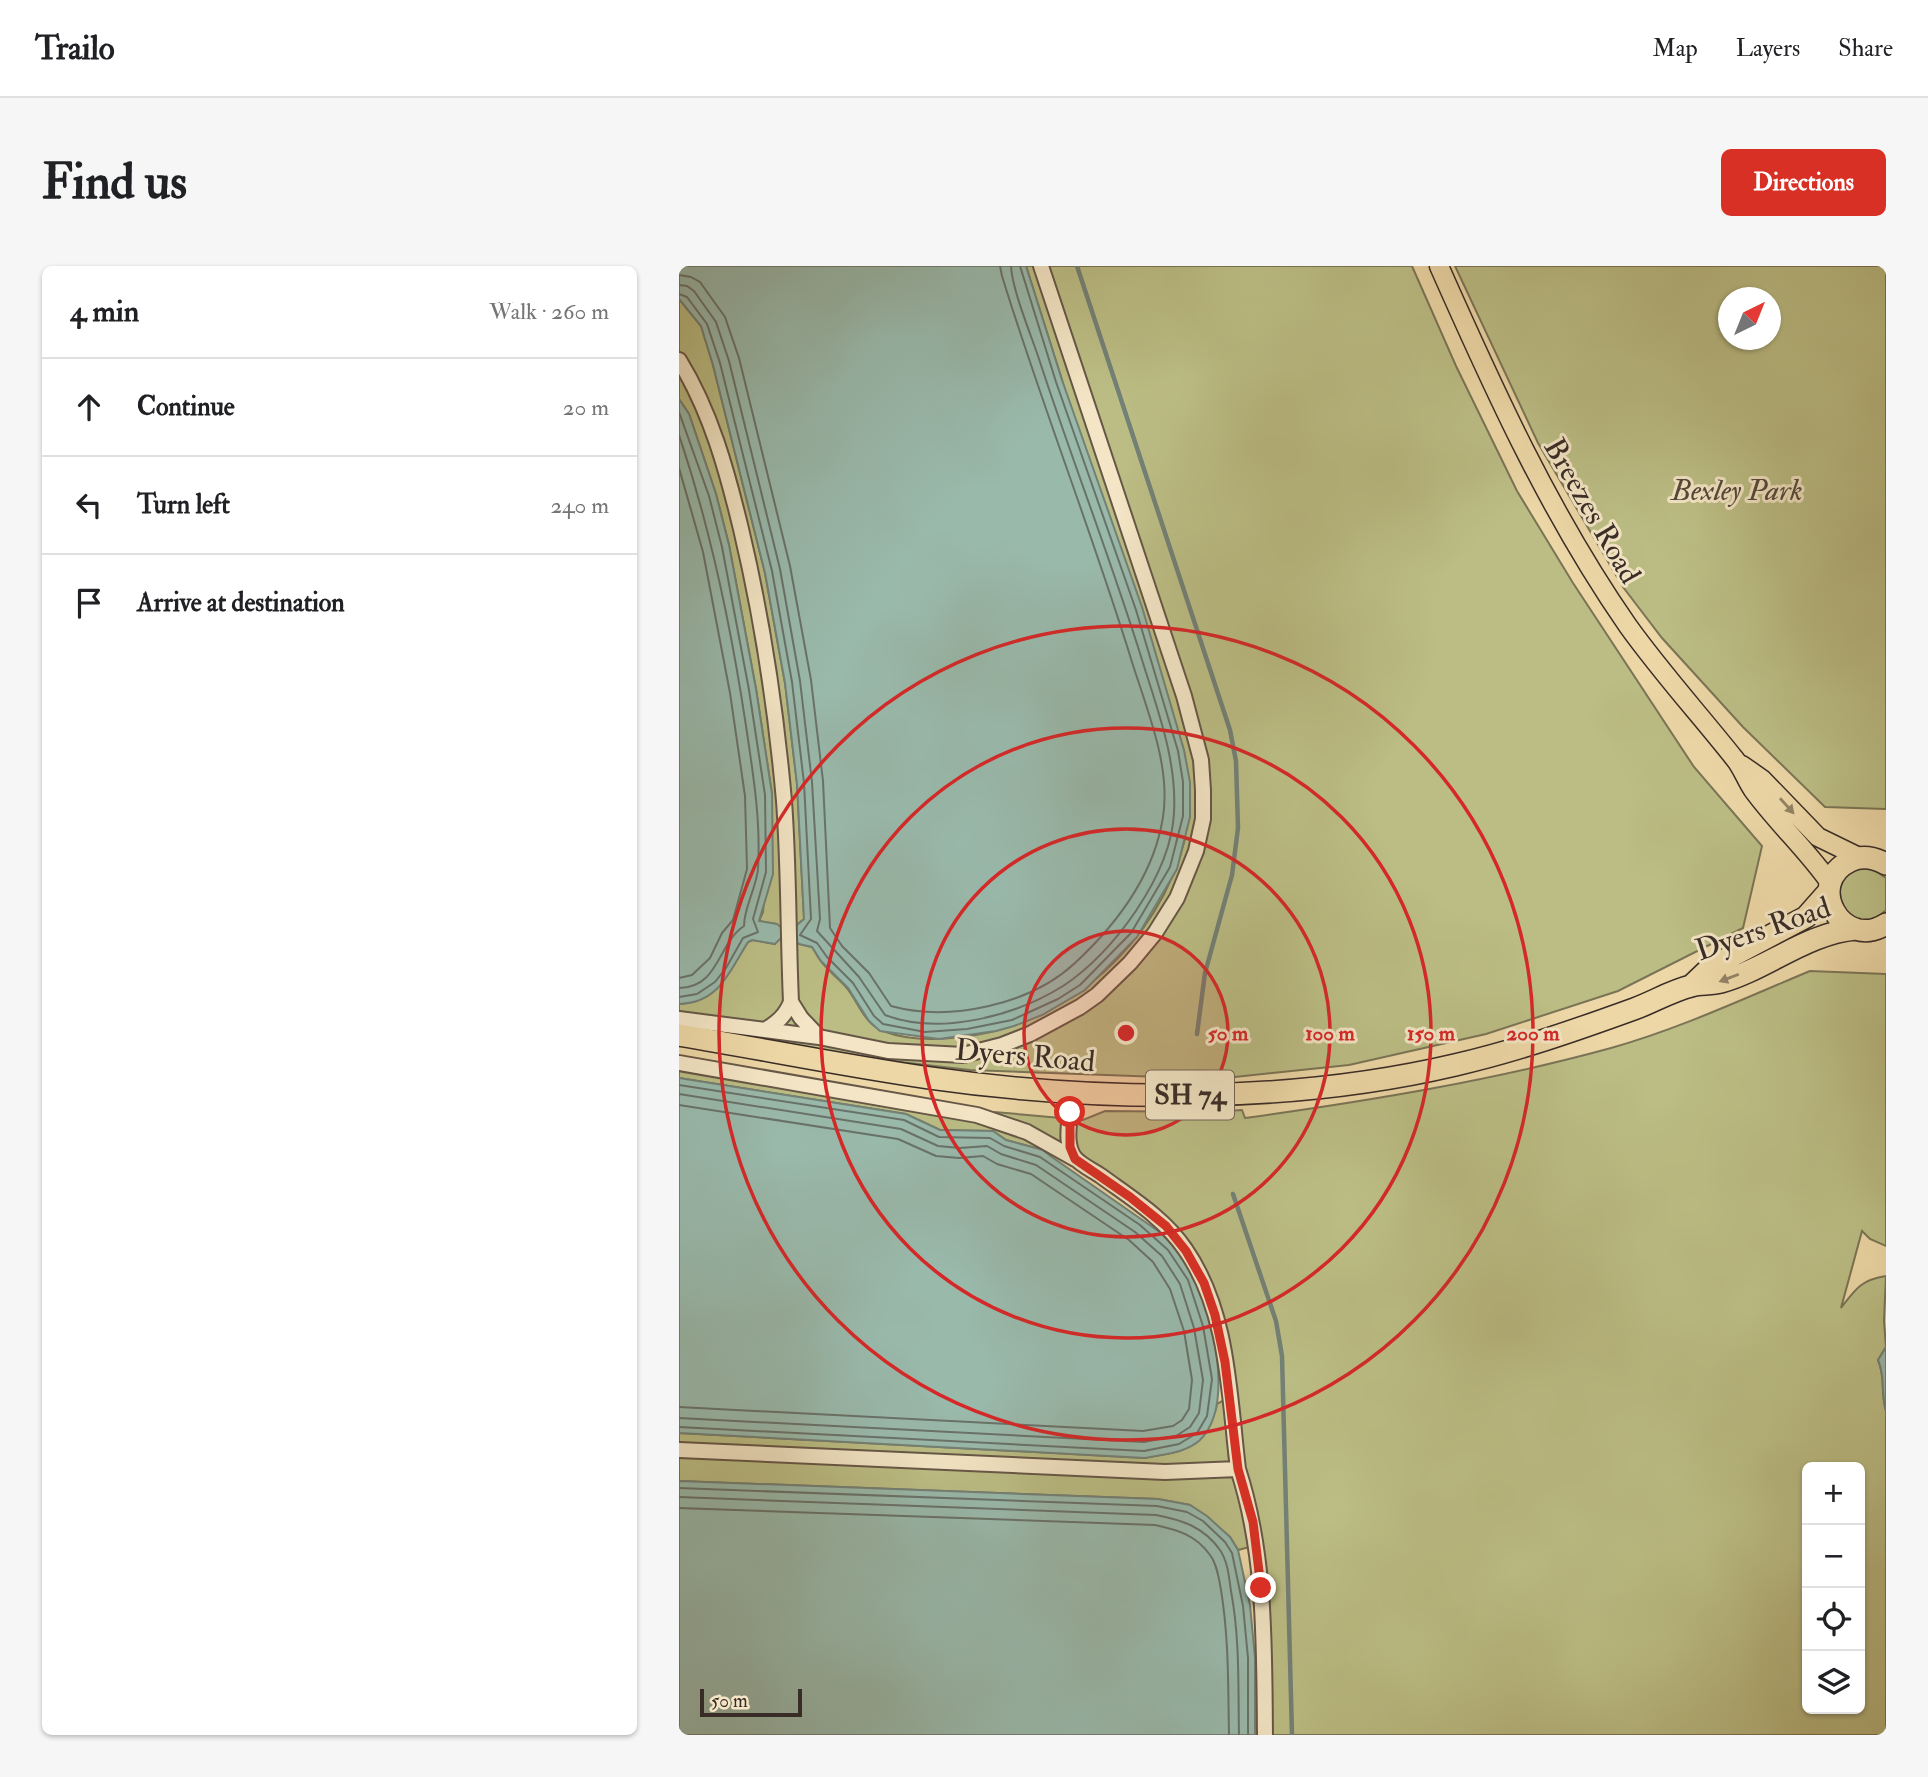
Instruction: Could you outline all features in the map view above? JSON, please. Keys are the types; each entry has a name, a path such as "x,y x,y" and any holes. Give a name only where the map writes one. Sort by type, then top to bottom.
{"highway":[{"name":"SH 74","path":"1875,858 1842,866 1830,887 1829,899 1835,915 1841,921 1875,929"},
{"name":"Dyers Road","path":"1691,986 1711,967 1806,918 1830,887"},
{"name":"Dyers Road","path":"679,1035 931,1078 1158,1095 1238,1093 1366,1081 1454,1065 1582,1027 1691,986 1720,982 1818,939 1875,929"}],"main road":[{"name":"Breezes Road","path":"1439,266 1500,404 1586,562 1663,672 1737,761 1752,789 1830,887"},
{"name":"Breezes Road","path":"1737,761 1762,779 1818,837 1875,858"}],"lane":[{"path":"679,1018 819,1037 888,1051 963,1055 1002,1045 1052,1024 1097,995 1142,949 1177,898 1196,851 1203,819 1201,760 1184,696 1041,266"},
{"path":"679,360 711,426 731,487 751,572 784,802 791,1002 801,1018 819,1037"},
{"path":"765,1030 779,1022 791,1002"},
{"path":"679,1063 990,1118 1027,1132 1075,1159 1159,1220 1176,1237 1196,1267 1210,1299 1225,1362 1238,1469 1253,1522 1261,1588 1265,1735"},
{"path":"1070,1112 1070,1147 1075,1159"},
{"path":"679,1450 1165,1472 1238,1469"}],"green space":[{"path":"1026,266 1412,266 1456,366 1517,491 1573,583 1694,767 1762,846 1743,928 1618,991 1486,1034 1349,1065 1216,1079 970,1070 874,1059 714,1032 679,1018 679,1004 703,998 713,991 728,974 748,942 752,940 775,944 777,924 759,921 763,912 772,794 756,689 729,545 716,494 689,414 679,399 679,299 701,326 765,573 785,683 797,784 804,919 792,929 799,944 812,947 823,964 846,987 866,1018 883,1031 911,1038 932,1039 1000,1030 1037,1016 1072,997 1103,973 1131,944 1154,912 1172,877 1185,839 1062,380"},
{"name":"Bexley Park","path":"1455,266 1886,266 1886,809 1825,807 1743,727 1662,638 1623,587 1538,443"},
{"path":"1867,868 1886,878 1886,910 1872,919 1860,920 1850,914 1840,893 1842,881 1851,872"},
{"path":"1810,971 1886,974 1886,1246 1870,1239 1862,1231 1841,1308 1864,1283 1886,1276 1886,1347 1878,1360 1886,1411 1886,1735 1271,1735 1257,1545 1238,1550 1230,1537 1190,1505 1158,1499 679,1481 679,1433 1145,1458 1186,1448 1205,1430 1217,1404 1233,1395 1217,1310 1168,1223 995,1116 995,1112 1083,1120 1105,1111 1242,1110 1245,1118 1475,1080 1611,1048 1687,1022"},
{"path":"679,1067 1003,1126 1052,1149 1049,1155 1043,1150 1006,1140 993,1131 940,1130 906,1114 679,1078"}],"water":[{"path":"679,266 1026,266 1062,380 1142,607 1184,750 1190,782 1190,817 1177,869 1137,937 1085,990 1042,1015 996,1031 939,1039 880,1031 869,1021 848,988 821,961 812,947 799,944 793,938 792,929 804,919 797,784 785,683 765,573 713,365 701,326 679,299"},
{"path":"679,399 689,414 716,494 729,545 756,689 772,794 773,874 759,921 777,924 782,928 782,937 775,944 752,940 748,942 729,974 714,992 693,1002 679,1004"},
{"path":"679,1078 906,1114 940,1130 993,1131 1006,1140 1043,1150 1161,1233 1186,1264 1207,1313 1217,1360 1216,1405 1211,1425 1200,1440 1188,1448 1145,1458 679,1433"},
{"path":"1886,1347 1886,1411 1878,1360"},
{"path":"679,1481 1158,1499 1190,1505 1230,1537 1238,1550 1250,1605 1255,1658 1255,1735 679,1735"}],"waterway":[{"path":"1077,266 1230,730 1236,761 1238,828 1232,875 1205,973 1197,1034"},
{"path":"1233,1194 1276,1321 1282,1356 1292,1735"}],"route":[{"path":"1070,1112 1070,1147 1075,1159 1166,1226 1186,1251 1204,1283 1215,1315 1225,1362 1238,1469 1253,1522 1261,1588"}]}
